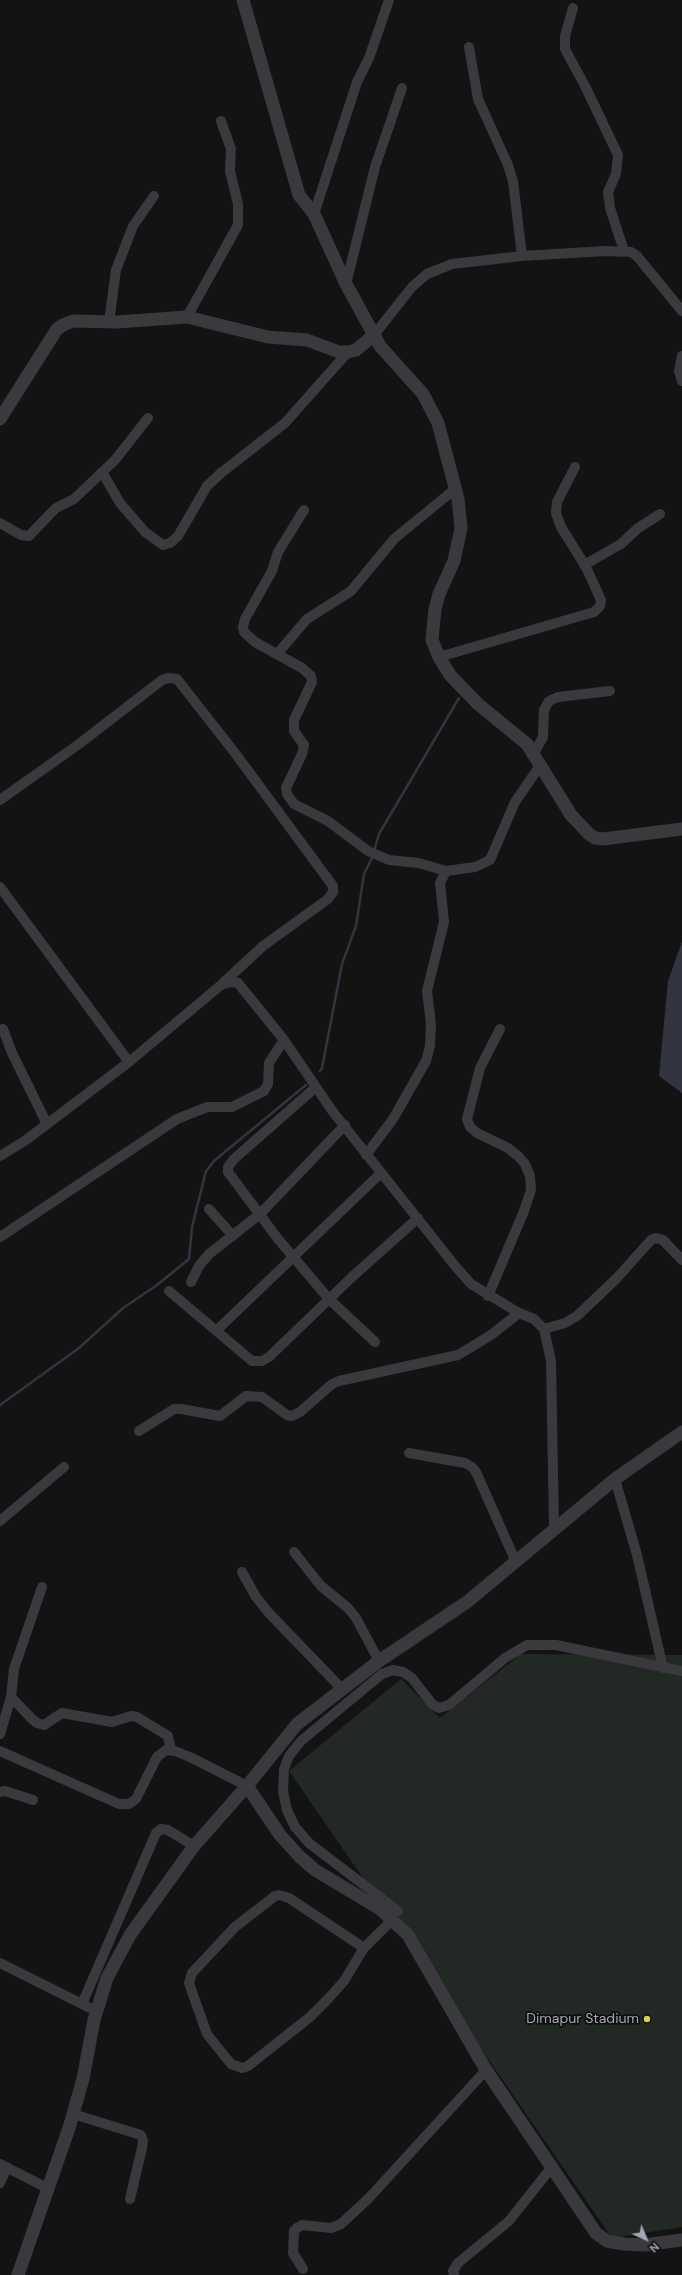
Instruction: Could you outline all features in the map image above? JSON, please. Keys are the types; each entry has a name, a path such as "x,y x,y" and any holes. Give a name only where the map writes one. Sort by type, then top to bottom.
{"street":[{"path":"243,0 298,195 314,214 346,284 380,346 394,364 423,394 438,423 455,489 461,528 459,544 454,561 439,594 432,629 432,640 438,657 450,675 478,704 527,744 534,752 571,815 595,838 603,839 682,829"},
{"path":"314,214 357,82 369,58 389,0"},
{"path":"573,8 565,36 565,49 586,88 618,155 616,174 608,192 610,208 624,251"},
{"path":"469,47 478,99 508,165 513,181 522,256"},
{"path":"346,284 375,167 402,88"},
{"path":"187,317 238,225 238,204 230,171 231,149 221,121"},
{"path":"110,322 116,270 133,226 154,196"},
{"path":"0,419 58,329 62,325 73,321 110,322 187,317 268,337 307,340 339,352 348,352 356,350 374,335 412,287 427,274 452,264 522,256 624,251 637,256 682,311"},
{"path":"102,472 120,503 145,532 164,545 170,543 178,536 207,486 220,473 285,423 348,352"},
{"path":"682,356 679,371 682,381"},
{"path":"0,523 21,535 29,536 56,508 74,499 102,472 124,449 148,418"},
{"path":"438,657 594,612 600,606 601,600 584,565 561,527 556,513 557,502 575,467"},
{"path":"276,654 307,618 350,591 394,539 455,489"},
{"path":"304,510 278,552 272,571 245,619 243,627 248,637 308,672 312,682 294,720 294,731 304,745 304,749 288,782 287,794 294,804 328,821 373,853 389,860 419,863 446,871 475,867 490,860 515,802 541,764"},
{"path":"584,565 622,544 637,529 660,514"},
{"path":"0,800 79,744 162,680 168,678 177,679 235,753 333,886 333,892 328,899 262,946 221,985 129,1062 47,1124 0,1156"},
{"path":"534,752 543,737 544,710 550,701 558,697 610,692"},
{"path":"366,1154 393,1119 426,1061 430,1046 431,1024 427,991 444,922 440,883 446,871"},
{"path":"0,887 129,1062"},
{"path":"221,985 231,982 238,983 284,1040 316,1087 366,1154 471,1284 488,1296 519,1313 534,1319 544,1329 550,1361 554,1528"},
{"path":"3,1029 12,1053 47,1124"},
{"path":"488,1296 524,1211 531,1190 530,1176 525,1164 518,1156 508,1148 477,1133 470,1127 467,1119 480,1068 500,1029"},
{"path":"0,1237 177,1119 207,1107 232,1107 264,1091 268,1084 269,1063 284,1040"},
{"path":"316,1087 234,1159 228,1167 232,1180 329,1299 375,1342"},
{"path":"191,1282 199,1266 209,1254 260,1214 345,1125"},
{"path":"217,1330 381,1173"},
{"path":"210,1209 233,1236"},
{"path":"169,1291 252,1361 262,1361 269,1357 329,1299 418,1218"},
{"path":"544,1329 565,1323 577,1316 616,1279 651,1240 656,1238 662,1240 682,1260"},
{"path":"139,1431 174,1410 193,1411 220,1416 246,1396 262,1397 287,1415 292,1416 300,1412 332,1384 339,1381 458,1355 491,1335 519,1313"},
{"path":"18,2275 49,2189 73,2114 83,2079 96,2011 107,1978 130,1935 194,1846 247,1786 297,1724 379,1661 467,1602 516,1562 554,1528 615,1479 682,1432 682,1427"},
{"path":"409,1452 465,1463 472,1467 476,1472 516,1562"},
{"path":"0,1521 64,1467"},
{"path":"615,1479 637,1555 663,1668"},
{"path":"294,1552 321,1586 348,1608 356,1618 379,1661"},
{"path":"242,1572 256,1597 268,1612 342,1689"},
{"path":"0,1734 11,1698 14,1669 42,1588"},
{"path":"682,1671 556,1645 527,1645 505,1658 449,1705 439,1708 432,1704 412,1678 403,1672 393,1670 382,1674 301,1741 289,1756 284,1769 286,1810 295,1827 309,1843 395,1915 486,2070 586,2221 596,2233 607,2241 624,2244 644,2245 682,2240"},
{"path":"11,1698 32,1719 37,1723 44,1725 62,1713 112,1722 131,1716 168,1736 170,1750"},
{"path":"0,1751 119,1804 129,1804 136,1799 157,1758 166,1750 192,1758 247,1786 280,1835 300,1857 315,1870 380,1909 395,1915"},
{"path":"0,1792 5,1791 33,1800"},
{"path":"82,2004 156,1833 161,1829 168,1830 194,1846"},
{"path":"364,1948 289,1898 280,1895 275,1896 235,1928 192,1973 189,1983 207,2034 231,2064 242,2068 248,2066 310,2017 327,2000 344,1981 364,1948 395,1915"},
{"path":"0,1963 96,2011"},
{"path":"303,2269 293,2253 294,2231 302,2225 331,2228 341,2224 369,2198 486,2070"},
{"path":"73,2114 141,2135 143,2141 142,2148 130,2199"},
{"path":"0,2183 3,2165 49,2189"},
{"path":"454,2275 454,2271 458,2263 506,2224 551,2168"}],"shaded area":[{"path":"682,942 682,1093 659,1076 668,981"},
{"path":"521,1654 682,1655 682,2227 612,2238 289,1771 401,1679 440,1718"}],"waterway":[{"path":"374,851 379,834 459,698"},
{"path":"320,1071 322,1068 342,964 356,926 364,874 373,856"},
{"path":"0,1405 79,1348 123,1308 157,1285 189,1259 192,1227 206,1171 215,1160 306,1085"}],"place":[{"name":"Dimapur Stadium","path":"647,2019"}]}
